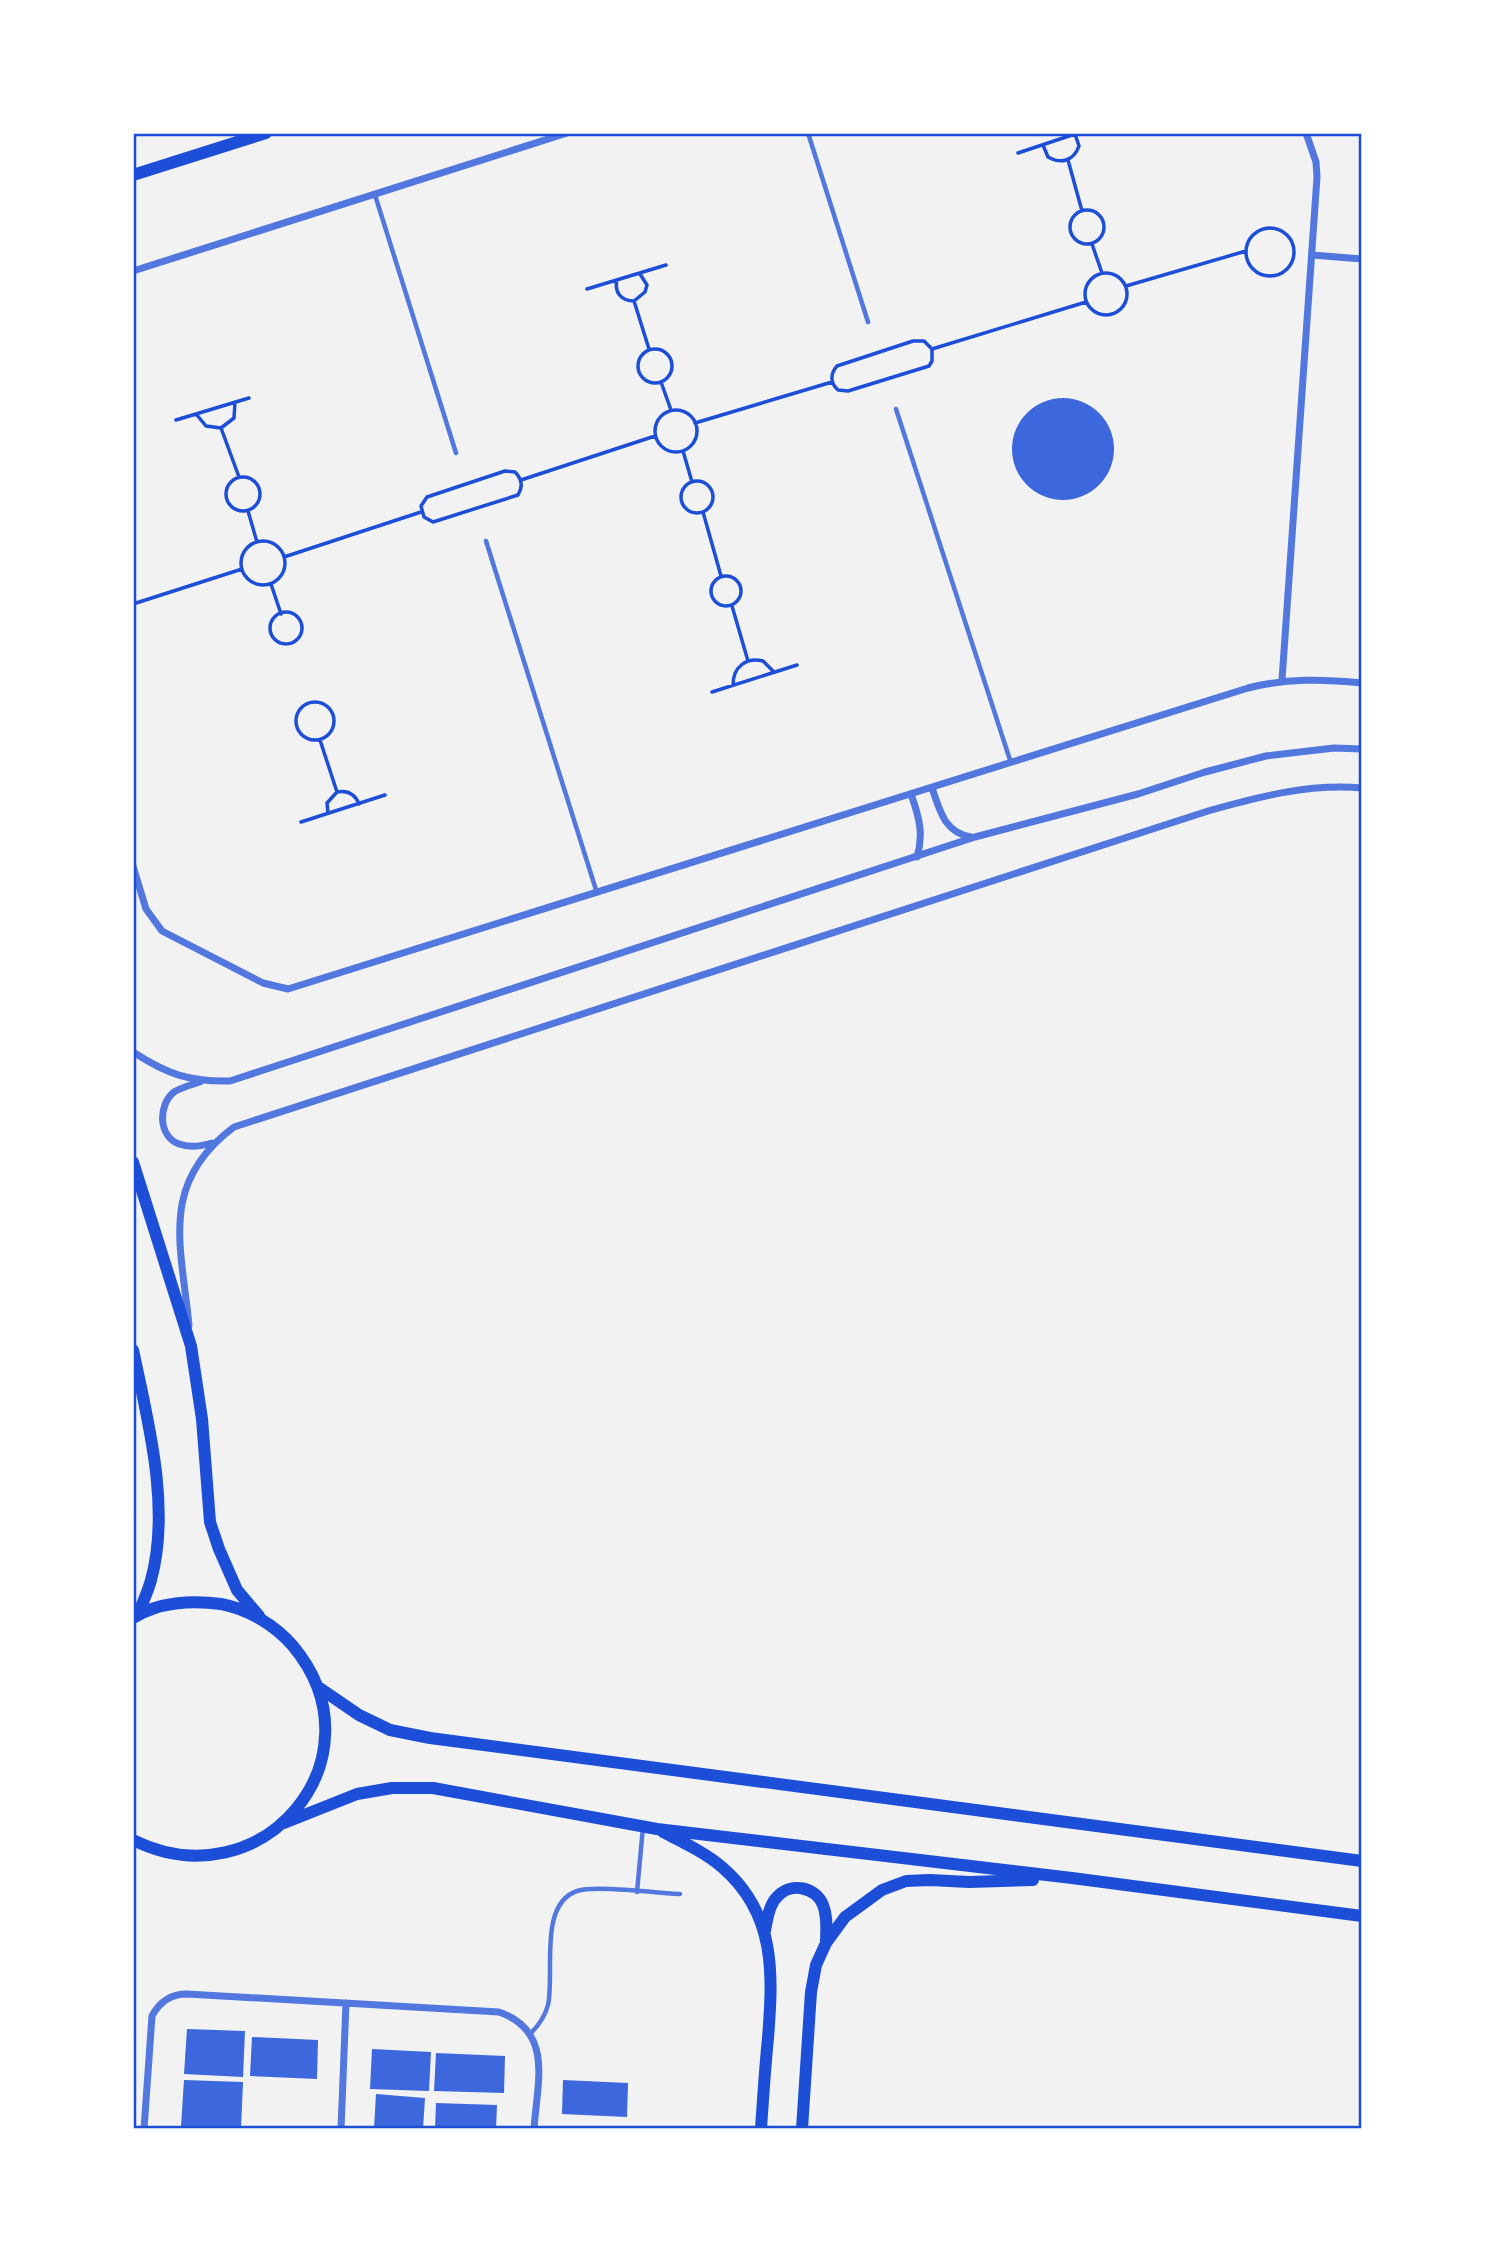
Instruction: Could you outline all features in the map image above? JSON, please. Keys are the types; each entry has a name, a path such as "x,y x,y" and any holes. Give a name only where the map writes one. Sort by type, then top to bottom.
{"main road":[{"path":"133,175 266,133"},
{"path":"133,1162 191,1346 202,1419 211,1522 219,1549 237,1590 261,1619"},
{"path":"133,1350 149,1429 159,1506 152,1579 135,1617"},
{"path":"133,1840 151,1849 178,1856 207,1856 235,1851 261,1840 284,1823 310,1789 321,1760 325,1728 318,1687 285,1637 261,1619 232,1606 200,1601 168,1604 135,1617"},
{"path":"318,1687 359,1715 390,1730 430,1738 1362,1861"},
{"path":"284,1823 357,1794 392,1788 433,1788 657,1829 1072,1878 1362,1916"},
{"path":"657,1829 706,1855 729,1873 748,1896 764,1932 770,1962 771,1994 761,2129"},
{"path":"802,2129 811,1992 816,1965 826,1943 845,1917 883,1891 906,1881 970,1882 1072,1878"},
{"path":"764,1932 770,1907 777,1896 788,1889 801,1887 813,1892 822,1901 826,1914 826,1943"}],"street":[{"path":"133,271 567,133"},
{"path":"1282,680 1317,177 1316,162 1306,133"},
{"path":"1312,255 1362,259"},
{"path":"133,866 146,909 162,931 262,983 279,989 298,988 1248,688 1282,680 1362,682"},
{"path":"133,1052 178,1076 204,1081 230,1081 975,837 1138,794 1266,756 1334,748 1362,749"},
{"path":"932,788 942,818 947,824 960,834 975,837"},
{"path":"191,1346 178,1217 183,1197 201,1158 213,1142 234,1127 1208,811 1288,792 1317,788 1362,788"},
{"path":"911,794 922,836 917,857"},
{"path":"204,1081 172,1093 164,1104 163,1124 171,1139 178,1144 200,1146 213,1142"},
{"path":"144,2129 150,2024 162,2001 178,1994 187,1994 499,2012 522,2023 531,2033 539,2057 534,2129"},
{"path":"341,2129 346,2003"}],"lane":[{"path":"808,133 869,323"},
{"path":"375,195 456,453"},
{"path":"896,409 1011,762"},
{"path":"486,541 597,893"},
{"path":"637,1892 643,1826"},
{"path":"531,2033 548,2005 554,1916 562,1901 569,1895 586,1889 680,1894"}],"path":[{"path":"1018,153 1076,133 1079,146 1077,152 1068,160 1061,162 1048,157 1043,145"},
{"path":"1068,160 1082,211"},
{"path":"1082,211 1097,214 1103,222 1103,233 1092,244 1081,244 1070,232 1073,217 1082,211"},
{"path":"1275,228 1289,237 1294,252 1293,260 1282,272 1265,275 1251,266 1246,251 1252,236 1259,230 1275,228"},
{"path":"1092,244 1102,273"},
{"path":"1126,286 1246,251"},
{"path":"587,289 666,265"},
{"path":"617,279 616,290 619,295 623,299 634,301 645,292 645,278 640,273"},
{"path":"1102,273 1116,275 1126,286 1127,299 1114,314 1094,312 1086,302 1086,287 1095,276 1102,273"},
{"path":"634,301 649,350"},
{"path":"932,349 1086,302"},
{"path":"913,341 924,341 932,349 929,366 848,391 838,390 832,382 831,376 837,366 913,341"},
{"path":"649,350 662,350 671,358 672,369 661,382 647,380 638,369 640,358 649,350"},
{"path":"661,382 671,411"},
{"path":"695,423 832,382"},
{"path":"176,420 249,398"},
{"path":"196,414 206,426 221,428 234,418 235,402"},
{"path":"671,411 685,413 695,423 694,443 683,451 666,450 655,436 656,423 660,417 671,411"},
{"path":"221,428 239,477"},
{"path":"521,480 655,436"},
{"path":"683,451 692,482"},
{"path":"505,471 515,472 521,480 517,495 433,522 421,512 423,501 427,497 505,471"},
{"path":"245,476 255,481 260,491 258,503 247,511 235,510 227,501 226,489 239,477 245,476"},
{"path":"692,482 702,482 712,491 712,504 703,512 692,512 682,501 683,490 692,482"},
{"path":"247,511 257,542"},
{"path":"284,557 421,512"},
{"path":"703,512 721,576"},
{"path":"257,542 271,542 284,557 283,573 271,584 250,581 242,569 242,556 257,542"},
{"path":"133,604 242,569"},
{"path":"721,576 733,577 741,585 741,597 732,606 719,605 711,594 713,583 721,576"},
{"path":"271,584 281,614"},
{"path":"732,606 748,661"},
{"path":"281,614 292,614 302,627 299,637 291,643 280,643 270,632 272,621 281,614"},
{"path":"733,685 738,667 748,661 763,661 774,672"},
{"path":"712,692 797,665"},
{"path":"313,702 326,705 334,716 333,728 320,740 306,738 297,727 298,714 302,708 313,702"},
{"path":"320,740 337,792"},
{"path":"328,813 327,803 337,792 348,792 357,798 359,804"},
{"path":"301,822 385,795"}],"building":[{"path":"1063,398 1082,402 1099,413 1110,430 1114,449 1110,468 1099,485 1082,496 1063,500 1044,496 1027,485 1016,468 1012,449 1016,430 1027,413 1044,402"},
{"path":"187,2029 245,2031 243,2077 184,2074"},
{"path":"252,2037 318,2040 317,2079 250,2076"},
{"path":"372,2049 431,2052 429,2091 370,2089"},
{"path":"436,2053 505,2056 504,2093 434,2091"},
{"path":"184,2080 243,2082 241,2129 181,2126"},
{"path":"563,2080 628,2083 627,2117 562,2114"},
{"path":"376,2094 425,2098 423,2129 374,2129"},
{"path":"436,2103 497,2105 496,2129 435,2129"}]}
